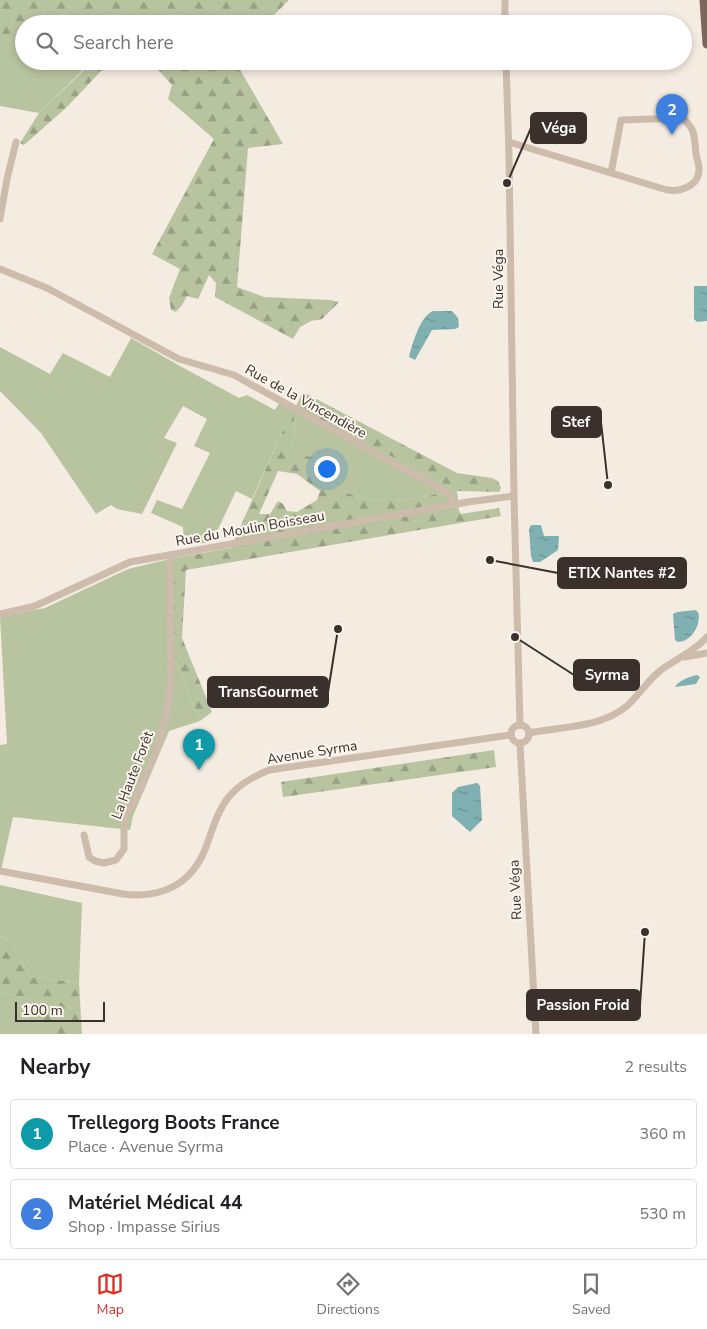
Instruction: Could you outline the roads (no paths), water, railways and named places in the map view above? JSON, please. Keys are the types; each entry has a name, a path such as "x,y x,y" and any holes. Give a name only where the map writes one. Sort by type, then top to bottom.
{"main road":[{"path":"704,0 707,44"}],"street":[{"path":"505,0 505,15"},
{"name":"Rue Véga","path":"506,70 520,725"},
{"path":"509,142 611,173 667,190 676,191 689,187 695,182 699,171 692,128 683,118 621,120 611,173"},
{"path":"0,219 3,177 16,142"},
{"name":"Rue de la Vincendière","path":"0,269 46,288 179,359 234,375 448,493 454,505"},
{"name":"Rue du Moulin Boisseau","path":"0,614 35,606 130,562 454,505 514,499"},
{"name":"La Haute Forêt","path":"84,835 89,858 104,863 116,860 124,849 126,816 142,788 158,749 168,714 170,679 170,555"},
{"path":"529,733 589,725 606,720 628,704 655,675 700,645 707,637"},
{"path":"678,658 707,653"},
{"path":"520,725 527,728 529,733 528,739 520,744 514,743 510,735 512,729 520,725"},
{"name":"Avenue Syrma","path":"0,871 138,896 161,892 174,887 193,871 201,858 220,810 227,799 247,781 257,775 269,770 510,735"},
{"name":"Rue Véga","path":"520,744 536,1034"}],"water":[{"path":"694,286 707,286 707,321 697,322 694,319"},
{"path":"433,311 452,311 458,318 459,327 455,329 432,330 415,360 409,357 414,338 424,319"},
{"path":"531,525 541,525 544,536 559,536 558,550 540,562 533,562 531,556 529,529"},
{"path":"695,610 698,612 699,617 697,627 691,636 678,642 675,640 673,614"},
{"path":"697,675 700,677 696,684 675,687 682,681"},
{"path":"477,783 480,786 482,820 470,832 452,816 452,793 458,787"}],"place":[{"name":"Matériel Médical 44","path":"672,135"},
{"name":"Véga","path":"507,183"},
{"name":"Stef","path":"608,485"},
{"name":"ETIX Nantes #2","path":"490,560"},
{"name":"TransGourmet","path":"338,629"},
{"name":"Syrma","path":"515,637"},
{"name":"Trellegorg Boots France","path":"199,770"},
{"name":"Passion Froid","path":"645,932"}]}
